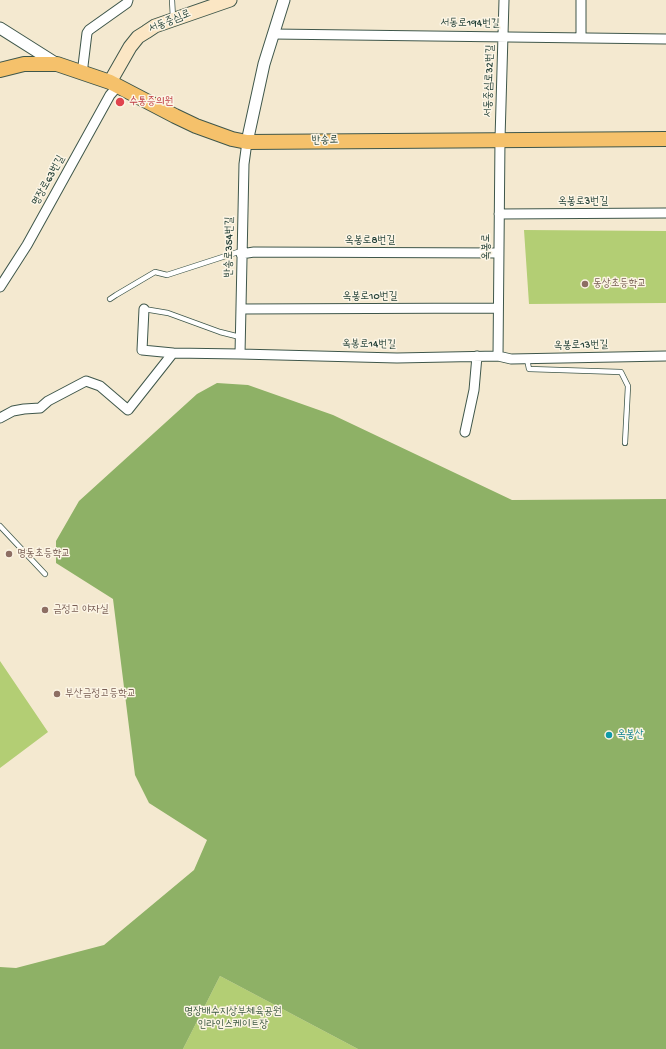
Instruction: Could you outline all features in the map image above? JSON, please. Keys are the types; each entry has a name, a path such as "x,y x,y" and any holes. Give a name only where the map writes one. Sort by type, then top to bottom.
{"main road":[{"name":"서동중심로","path":"114,84 125,55 138,37 155,26 230,0"},
{"name":"반송로","path":"0,70 24,64 57,64 114,84 196,126 232,139 247,142 666,139"}],"street":[{"path":"82,74 87,34 89,30 127,3 128,0"},
{"path":"247,142 264,64 284,0"},
{"name":"서동중심로32번길","path":"500,139 504,0"},
{"path":"581,0 581,38"},
{"path":"0,28 57,64"},
{"name":"서동로194번길","path":"273,34 666,39"},
{"name":"명장로63번길","path":"0,287 27,245 110,95 114,84"},
{"name":"옥봉로","path":"498,356 500,139"},
{"name":"반송로354번길","path":"240,354 241,254 244,164 247,142"},
{"name":"옥봉로3번길","path":"499,214 666,213"},
{"name":"옥봉로8번길","path":"241,254 254,252 499,253"},
{"name":"옥봉로10번길","path":"241,309 498,308"},
{"name":"옥봉로14번길","path":"144,309 142,350 173,353 397,358 498,356"},
{"path":"0,418 14,411 40,408 48,401 86,381 100,386 128,410 173,353"},
{"path":"465,432 474,390 477,356"},
{"name":"옥봉로13번길","path":"498,356 511,359 666,356"}],"lane":[{"path":"172,0 173,20"},
{"path":"110,299 116,294 155,272 167,275 238,252 241,254"},
{"path":"144,309 168,313 240,338"},
{"path":"527,359 529,369 621,372 628,386 625,443"},
{"path":"0,526 45,574"}],"green space":[{"path":"524,230 666,231 666,303 529,304"},
{"path":"217,383 248,385 333,415 512,500 666,499 666,1049 358,1049 220,976 183,1049 0,1049 0,967 16,968 104,945 194,870 207,840 149,803 135,775 113,599 56,563 56,541 79,501 197,394"},
{"path":"0,661 48,732 0,768"},
{"name":"명장배수지상부체육공원 인라인스케이트장","path":"220,976 358,1049 183,1049"}],"place":[{"name":"수통증의원","path":"120,102"},
{"name":"동상초등학교","path":"585,284"},
{"name":"명동초등학교","path":"9,554"},
{"name":"금정고 야자실","path":"45,610"},
{"name":"부산금정고등학교","path":"57,694"},
{"name":"옥봉산","path":"609,735"}]}
